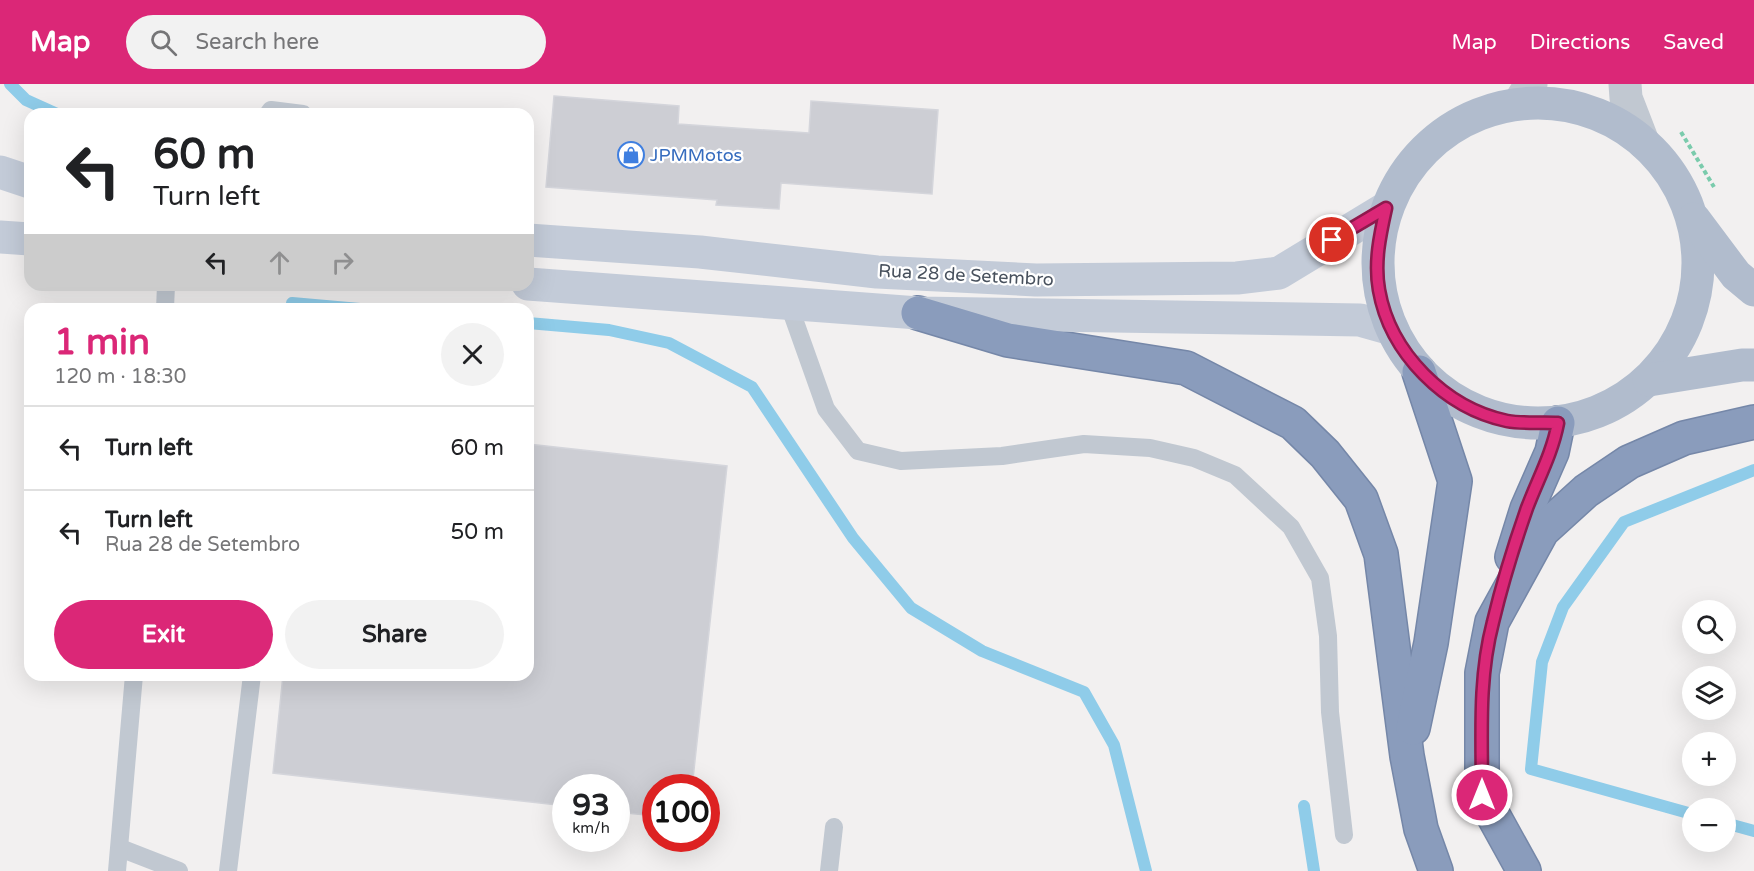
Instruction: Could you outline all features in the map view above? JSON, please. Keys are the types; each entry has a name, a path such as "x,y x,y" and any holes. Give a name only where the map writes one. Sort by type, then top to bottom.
{"highway":[{"path":"918,313 1008,340 1186,368 1293,423 1325,454 1361,499 1381,554 1407,756 1420,829 1436,871"},
{"path":"1407,756 1431,643 1455,481 1419,372"},
{"path":"1492,622 1542,531 1586,491 1629,462 1684,438 1754,422"},
{"path":"1524,871 1482,795 1482,673 1492,622 1527,509 1552,452 1558,423"}],"main road":[{"path":"1691,215 1698,260 1694,303 1676,345 1649,380 1607,408 1558,423 1507,421 1460,403 1419,372 1392,329 1379,290 1377,248 1386,208 1407,169 1438,136 1476,114 1525,93 1606,117 1643,142 1672,175 1691,215 1736,275 1754,290"},
{"path":"0,172 24,180"},
{"name":"Rua 28 de Setembro","path":"534,240 700,252 877,272 1036,280 1237,278 1279,273 1386,208"},
{"path":"0,237 24,238"},
{"name":"Rua 28 de Setembro","path":"534,284 918,313 1360,320 1392,329"},
{"path":"1649,380 1754,365"}],"street":[{"path":"1624,84 1626,98 1643,142"}],"lane":[{"path":"789,305 826,409 858,451 901,460 1002,456 1084,444 1150,448 1194,458 1235,475 1291,527 1320,578 1328,636 1330,712 1344,835"},
{"path":"117,871 134,681"},
{"path":"228,871 251,681"},
{"path":"829,871 834,827"},
{"path":"120,848 179,871"}],"path":[{"path":"1679,129 1709,176 1719,197"}],"building":[{"path":"554,96 679,106 678,124 809,133 811,101 938,110 932,194 781,183 779,209 716,205 717,200 546,187"},
{"path":"534,445 727,466 694,774 642,774 642,815 630,813 630,774 552,774 552,804 273,773 282,681 534,681"}],"waterway":[{"path":"10,84 26,100 44,108"},
{"path":"534,324 609,330 669,343 752,387 853,538 911,608 982,651 1084,692 1114,745 1146,871"},
{"path":"1682,811 1531,769 1542,662 1563,607 1624,522 1754,470"},
{"path":"1304,806 1314,871"},
{"path":"1736,826 1754,831"}],"place":[{"name":"JPMMotos","path":"631,155"}],"route":[{"path":"1332,240 1386,208 1377,248 1379,290 1392,329 1419,372 1460,403 1507,421 1558,423 1552,452 1527,509 1492,622 1482,673 1482,795"}]}
